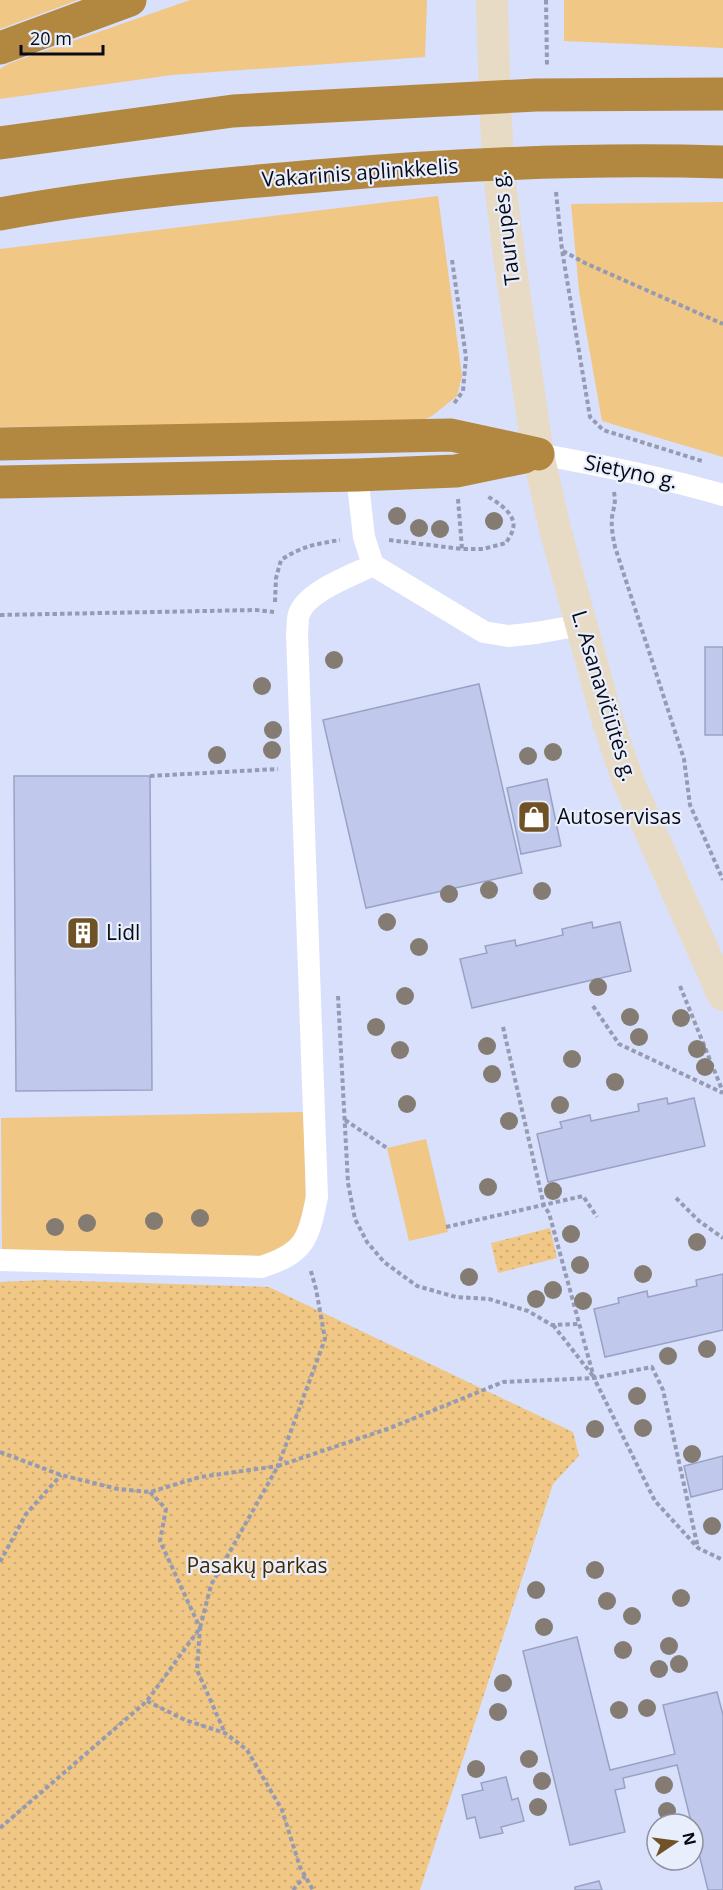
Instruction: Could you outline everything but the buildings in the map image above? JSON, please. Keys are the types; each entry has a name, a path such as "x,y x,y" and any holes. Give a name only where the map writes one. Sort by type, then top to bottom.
{"highway":[{"path":"0,48 130,0"},
{"path":"0,143 233,111 536,95 723,94"},
{"name":"Vakarinis aplinkkelis","path":"0,214 47,205 242,182 432,167 641,159 723,162"},
{"path":"0,444 451,435 538,454"},
{"path":"0,482 456,471 538,454"}],"main road":[{"name":"Taurupės g.","path":"492,2 499,175 538,454"},
{"name":"L. Asanavičiūtės g.","path":"538,454 555,529 581,625 608,722 628,781 723,995"}],"street":[{"name":"Sietyno g.","path":"538,454 609,466 723,495"},
{"path":"357,475 364,537 373,566 484,632 508,636 581,625"},
{"path":"0,1260 261,1267 280,1261 303,1246 311,1227 317,1197 297,633 299,614 308,601 323,589 373,566"}],"path":[{"path":"712,464 603,430 590,417 562,250 585,264 723,324"},
{"path":"452,260 466,357 464,391 452,407"},
{"path":"458,494 462,549"},
{"path":"477,495 487,496 501,505 512,519 513,528"},
{"path":"616,506 612,515 615,547 684,759 690,805 723,880"},
{"path":"0,615 256,610 299,614"},
{"path":"150,776 303,767"},
{"path":"680,986 723,1092"},
{"path":"338,993 348,1183 355,1219 367,1242 384,1262 417,1286 456,1297 489,1299 528,1311 552,1324 594,1378"},
{"path":"593,1006 619,1044 723,1092"},
{"path":"503,1027 544,1206 549,1213 594,1378 655,1501 698,1548 723,1560"},
{"path":"344,1119 387,1148"},
{"path":"446,1227 583,1196 597,1217"},
{"path":"676,1198 699,1221 723,1238"},
{"path":"225,1733 197,1670 200,1628 211,1585 278,1466 325,1338 316,1289 303,1246"},
{"path":"552,1324 578,1324"},
{"path":"0,1452 61,1475 118,1489 150,1492 200,1477 278,1466 390,1428 503,1382 594,1378 652,1367 663,1390 698,1548"},
{"path":"0,1562 26,1514 61,1475"},
{"path":"150,1492 166,1509 160,1541 200,1628"},
{"path":"0,1828 147,1701 200,1628"},
{"path":"147,1701 185,1720 225,1733 247,1750 282,1810 300,1867 313,1890"},
{"path":"293,1890 305,1876"}],"green space":[{"path":"0,0 78,0 0,29"},
{"path":"190,0 427,0 425,57 172,75 0,99 0,69 10,63"},
{"path":"564,0 723,0 723,48 564,41"},
{"path":"438,196 462,376 457,396 432,416 417,423 0,427 0,249"},
{"path":"723,202 723,457 602,421 579,291 571,204"},
{"path":"303,1112 306,1172 303,1219 291,1241 270,1256 2,1252 1,1118"},
{"path":"426,1139 448,1232 409,1241 387,1148"},
{"path":"550,1228 557,1258 498,1273 491,1243"},
{"name":"Pasakų parkas","path":"44,1280 269,1287 573,1432 579,1456 553,1484 420,1890 0,1890 0,1282"}],"place":[{"name":"Autoservisas","path":"534,817"},
{"name":"Lidl","path":"83,933"}]}
